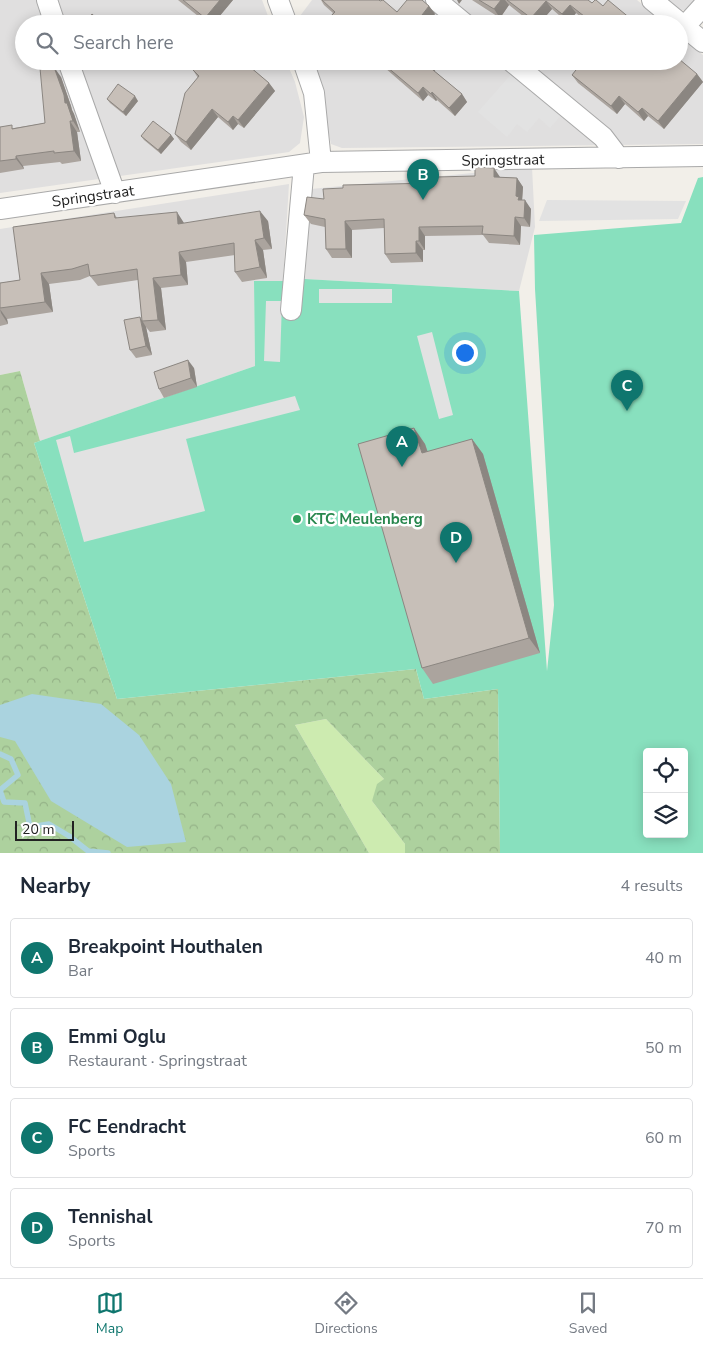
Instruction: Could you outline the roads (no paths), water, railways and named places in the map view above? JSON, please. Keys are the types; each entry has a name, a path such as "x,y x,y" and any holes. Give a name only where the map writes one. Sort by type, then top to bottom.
{"street":[{"path":"47,0 52,15"},
{"path":"278,0 284,15"},
{"path":"436,0 454,15"},
{"path":"652,0 670,15"},
{"path":"688,23 703,6"},
{"path":"688,30 703,42"},
{"path":"71,70 115,193"},
{"path":"291,310 312,163 314,93 306,70"},
{"path":"522,70 604,137 620,158"},
{"name":"Springstraat","path":"0,209 312,163 703,156"}],"water":[{"path":"32,694 101,704 139,735 171,784 186,842 127,847 51,801 15,741 0,737 0,705"}],"waterway":[{"path":"0,754 11,759 18,775 0,790 4,802 25,803 30,827 49,824 69,836 88,851 108,853"}],"place":[{"name":"Emmi Oglu","path":"423,200"},
{"name":"FC Eendracht","path":"627,411"},
{"name":"Breakpoint Houthalen","path":"402,467"},
{"name":"KTC Meulenberg","path":"297,519"},
{"name":"Tennishal","path":"456,563"}]}
